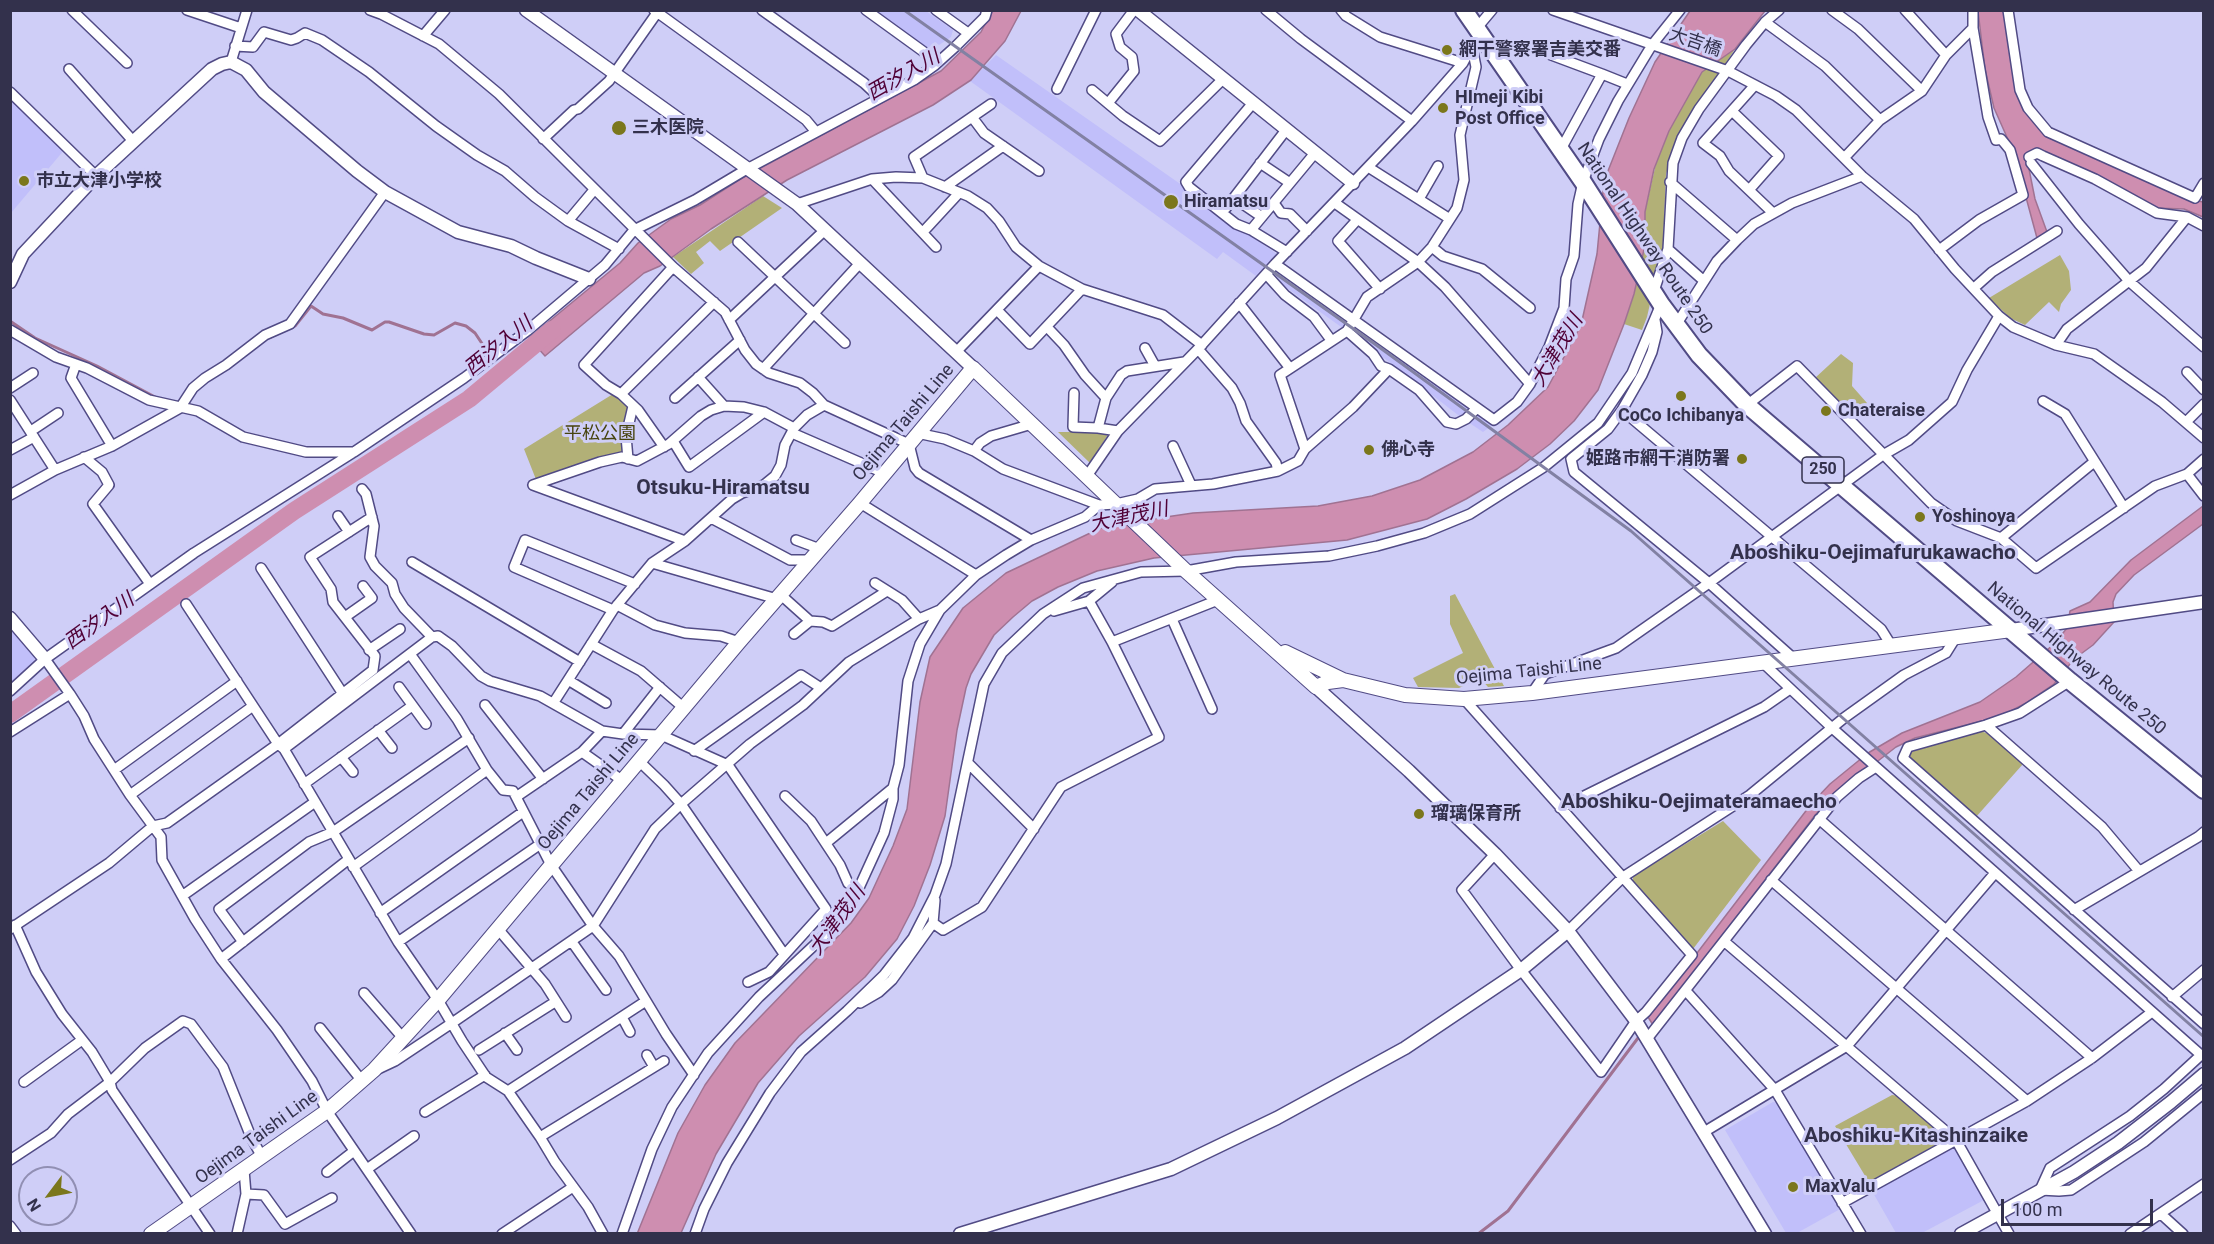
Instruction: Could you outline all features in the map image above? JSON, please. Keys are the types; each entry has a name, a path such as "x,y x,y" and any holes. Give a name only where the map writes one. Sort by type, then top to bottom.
{"highway":[{"name":"National Highway Route 250","path":"1464,10 1583,182 1656,304 1699,355 1747,405 1841,486 2070,681 2204,790"}],"main road":[{"name":"Oejima Taishi Line","path":"151,1233 327,1111 374,1070 438,1000 973,368 1183,568 1316,687 1328,681 1342,680 1405,695 1464,699 1532,693 1761,661 2011,630"},
{"path":"1263,638 1292,656 1342,680"}],"street":[{"path":"72,10 127,63"},
{"path":"187,10 240,28"},
{"path":"231,62 247,10"},
{"path":"370,10 382,12 439,44 474,72 634,230 725,312 750,357 763,369 800,383 824,405 913,438 945,440 974,451 1003,469 1099,505 1118,506 1138,499 1155,489 1191,484 1213,484 1278,471 1298,461 1305,449 1353,407 1389,369"},
{"path":"423,36 445,10"},
{"path":"526,10 797,204 973,368"},
{"path":"762,10 864,83 880,98"},
{"path":"866,10 924,52 935,65"},
{"path":"936,10 968,33"},
{"path":"10,691 45,659 194,553 354,452 464,378 527,331 589,279 620,249 634,230 695,200 747,169 914,80 935,65 985,17 987,10"},
{"path":"1057,89 1096,10"},
{"path":"1109,102 1134,71 1132,57 1120,47 1116,34 1136,10 1353,183"},
{"path":"1266,10 1300,39 1412,121"},
{"path":"1341,10 1346,16 1380,36 1463,63"},
{"path":"1087,476 1118,431 1412,121 1463,63 1472,46 1477,27 1492,10"},
{"name":"大吉橋","path":"1553,10 1728,71 1796,110 1862,176 1914,219 1999,316 2013,327 2056,345 2094,354 2187,421 2204,438"},
{"path":"1275,264 1494,420 1517,402 1530,384 1550,347 1564,308 1566,279 1574,256 1578,204 1583,182 1599,139 1627,84 1652,45 1680,10"},
{"path":"696,1233 704,1209 727,1163 770,1093 801,1052 884,975 913,938 935,895 946,864 969,764 975,720 984,684 1002,653 1042,614 1083,588 1116,578 1142,572 1339,554 1424,533 1470,514 1544,467 1598,423 1632,373 1656,304 1668,249 1672,164 1682,138 1699,109 1765,22 1779,10"},
{"path":"1832,10 1858,29 1922,91"},
{"path":"1905,10 1946,55"},
{"path":"1940,250 1979,220 2023,195 2010,150 2001,139 1996,140 1988,117 1973,28 1973,10"},
{"path":"2008,10 2020,90 2028,108 2048,132 2195,198 2202,188"},
{"path":"543,139 609,81 657,11 806,120 816,132"},
{"path":"1765,22 1825,66 1880,120"},
{"path":"1845,157 1880,120 1922,91 1946,55 1973,28"},
{"path":"235,46 253,47 264,32 291,40 305,33 322,40 369,72 436,126 477,155 505,171 568,221 620,249"},
{"path":"1305,449 1280,375 1347,331 1368,297 1418,262 1432,247 1457,208 1464,180 1460,135 1476,67 1472,46"},
{"path":"1527,46 1627,84"},
{"path":"10,282 23,254 96,176 212,69 231,62 246,70 264,92 385,192 458,232 511,246 589,279"},
{"path":"69,69 133,141"},
{"path":"1560,151 1602,74"},
{"path":"1092,90 1109,102 1123,117 1160,141 1223,79"},
{"path":"1755,85 1704,143 1720,156 1729,171 1773,213"},
{"path":"10,92 96,176"},
{"path":"1253,103 1186,182 1189,187 1236,224 1251,230 1287,252"},
{"path":"923,178 914,157 991,104"},
{"path":"1733,112 1779,156 1749,190"},
{"path":"972,117 984,133 1039,171"},
{"path":"1226,208 1286,130"},
{"path":"945,187 1003,146"},
{"path":"1251,230 1315,153"},
{"path":"2204,226 2187,217 2157,213 2037,153 2030,160 2079,225 2130,282 2159,310 2204,347"},
{"path":"1260,163 1290,183"},
{"path":"1419,199 1438,166"},
{"path":"1368,167 1450,219"},
{"path":"1676,325 1717,261 1754,224 1792,203 1862,176"},
{"path":"797,204 872,179 896,177 923,178 987,208 999,221 1016,247 1040,266 1082,288 1162,315 1200,347 1232,388 1246,421 1276,463 1278,471"},
{"path":"872,179 936,247"},
{"path":"1670,182 1737,240"},
{"path":"568,221 594,190"},
{"path":"10,495 55,470 112,446 180,408 193,388 205,378 265,335 290,324 385,192"},
{"path":"923,232 959,193"},
{"path":"1233,198 1262,217"},
{"path":"1274,203 1281,213 1290,214 1307,231"},
{"path":"1335,203 1418,262 1445,287 1530,384"},
{"path":"2056,345 2067,329 2146,268 2187,217"},
{"path":"1357,220 1338,241 1380,289"},
{"path":"729,320 825,230"},
{"path":"1974,288 1992,272 2057,231"},
{"path":"738,242 845,343"},
{"path":"1432,247 1443,256 1482,269 1530,308"},
{"path":"1668,249 1704,281"},
{"path":"763,369 861,262"},
{"path":"957,351 1040,266"},
{"path":"664,447 639,410 584,365 673,267"},
{"path":"1266,274 1286,295 1314,317 1331,340"},
{"path":"997,310 1030,344 1082,288"},
{"path":"621,394 714,302"},
{"path":"1239,303 1289,367"},
{"path":"1656,304 1657,332 1652,352 1622,410 1608,429 1571,459 1574,471 1709,583 1792,657"},
{"path":"1532,693 1545,674 1616,648 1709,583 1882,455 1909,440 1952,402 1967,369 1999,316"},
{"path":"1047,327 1106,398"},
{"path":"10,330 56,357 76,364 148,400 198,411 243,437 306,452 354,452"},
{"path":"1347,331 1373,354 1382,366 1419,390 1447,422 1456,424 1466,419 1477,408"},
{"path":"675,398 740,340"},
{"path":"1145,348 1155,366"},
{"path":"1098,428 1106,398 1126,371 1185,362"},
{"path":"76,364 71,378 112,446"},
{"path":"1747,405 1797,366 1931,503 1957,520 2001,538 2036,568 2155,486 2187,474 2204,459"},
{"path":"2187,372 2204,390"},
{"path":"10,388 33,373"},
{"path":"698,377 724,406"},
{"path":"1074,393 1073,427 1118,431"},
{"path":"10,400 55,470"},
{"path":"2043,401 2065,414 2124,508"},
{"path":"2187,421 2204,404"},
{"path":"555,702 615,608 652,563 685,541 732,499 764,485 775,476 781,465 785,445 793,430 807,415 824,405"},
{"path":"628,459 626,436 633,406"},
{"path":"685,541 533,485 600,462 622,457 638,461 673,441 701,416 724,406 744,407 764,412 793,430 884,473"},
{"path":"1622,410 1881,629 1891,645"},
{"path":"673,441 689,467 764,412"},
{"path":"10,450 58,413"},
{"path":"974,451 991,435 1032,423"},
{"path":"913,438 915,468 919,473 1031,540"},
{"path":"1173,446 1191,484"},
{"path":"84,457 102,472 109,484 93,504 150,584"},
{"path":"2001,538 2094,462"},
{"path":"2187,474 2204,496"},
{"path":"362,489 366,494 374,526 370,557 375,566 392,583 395,594 404,608 432,637"},
{"path":"860,503 976,575"},
{"path":"622,1233 652,1149 672,1107 708,1053 759,997 823,938 858,890 884,832 893,799 908,681 920,644 940,610 976,575 1031,540 1084,517 1099,505"},
{"path":"338,516 349,532"},
{"path":"281,747 373,670 375,656 333,602 331,589 310,557 372,517"},
{"path":"711,518 790,560 816,555"},
{"path":"634,584 525,540 514,567 655,625 685,633 721,636 739,642"},
{"path":"796,540 816,555"},
{"path":"411,562 580,662"},
{"path":"652,563 779,597 810,621 823,622 832,626 887,591"},
{"path":"261,568 342,694"},
{"path":"1042,614 1089,601 1116,578"},
{"path":"875,583 902,600 919,619"},
{"path":"345,617 372,598 363,586"},
{"path":"264,593 274,587"},
{"path":"1112,642 1218,600"},
{"path":"933,923 943,930 982,907 1061,788 1159,736 1089,601"},
{"path":"2011,630 2204,602"},
{"path":"186,604 281,747 398,942 486,1076 508,1091 602,1230 590,1233"},
{"path":"374,1070 395,1061 594,926 655,829 681,804 750,744 803,705 849,662 919,619 940,610"},
{"path":"10,618 45,659 70,694 84,716 94,739 130,795 161,837 162,860 221,959 277,1030 312,1081 327,1111 411,1233"},
{"path":"1172,619 1212,709"},
{"path":"794,634 810,621"},
{"path":"369,650 400,629"},
{"path":"210,1233 112,1090 110,1082 82,1040 62,1014 36,972 13,927 109,863 153,826 167,823 281,747 432,637 438,636 452,646 481,676 490,681 555,702 602,731 661,735 728,765 826,909 769,972 748,982"},
{"path":"960,1233 1171,1169 1277,1118 1405,1048 1521,970 1568,931 1623,877 1750,795 1831,727 1904,675 1946,653 1956,637"},
{"path":"591,644 641,671 685,709"},
{"path":"410,654 503,790 513,791 551,865 594,926 619,956 694,1075"},
{"path":"1761,661 1831,727 2201,1055 2130,1116 2050,1168 2040,1190"},
{"path":"694,751 801,675 821,688"},
{"path":"568,680 606,703"},
{"path":"114,770 237,681"},
{"path":"2070,681 2020,713 1908,747 1902,758 2204,1024"},
{"path":"399,687 426,724"},
{"path":"623,734 660,687"},
{"path":"1316,687 1409,771 1495,854 1568,931 1636,1021 1765,1233"},
{"path":"1560,808 1764,707 1790,689"},
{"path":"10,732 70,694"},
{"path":"1464,699 1692,955 1646,1012 1636,1021 1601,1072 1462,890 1495,854"},
{"path":"485,705 543,779"},
{"path":"130,795 253,706"},
{"path":"304,784 412,706"},
{"path":"1986,725 2102,827 2139,871"},
{"path":"378,730 392,748"},
{"path":"516,797 582,752 602,731"},
{"path":"243,942 219,909 309,842 333,832 469,738"},
{"path":"582,752 623,781"},
{"path":"341,757 352,772"},
{"path":"640,762 681,804 784,954"},
{"path":"969,764 1034,829"},
{"path":"1647,1039 1819,819 1859,778 1876,767"},
{"path":"221,959 351,863 488,770"},
{"path":"552,772 560,783"},
{"path":"826,843 893,788"},
{"path":"785,796 811,821 840,865 848,883 858,890"},
{"path":"182,896 315,802"},
{"path":"380,913 523,812"},
{"path":"1819,819 2092,1058"},
{"path":"2074,910 2139,871 2202,838"},
{"path":"398,942 539,845"},
{"path":"1704,1132 1847,1046 1995,873"},
{"path":"1771,880 2027,1101"},
{"path":"847,1011 879,992 892,980 933,923 935,895"},
{"path":"498,929 545,984 566,1017"},
{"path":"572,942 606,990"},
{"path":"1725,942 1956,1140 2008,1233"},
{"path":"2172,997 2204,970"},
{"path":"1686,991 1775,1090 1861,1233"},
{"path":"364,993 403,1038"},
{"path":"508,1091 646,1001"},
{"path":"479,1050 555,1002"},
{"path":"1842,1203 2027,1101 2092,1058 2152,1012"},
{"path":"622,1017 630,1032"},
{"path":"10,1160 51,1133 68,1114 110,1082 145,1048 183,1021 191,1024 223,1067 251,1137 262,1157"},
{"path":"320,1028 362,1081"},
{"path":"506,1034 516,1050"},
{"path":"24,1082 82,1040"},
{"path":"647,1055 654,1067"},
{"path":"540,1137 664,1061"},
{"path":"1961,1233 2074,1172 2118,1143 2204,1074"},
{"path":"428,1098 430,1110 486,1076"},
{"path":"2040,1190 2071,1190 2144,1142 2204,1093"},
{"path":"367,1169 414,1136"},
{"path":"327,1172 354,1151"},
{"path":"237,1233 246,1194 244,1170"},
{"path":"2130,1233 2204,1184"},
{"path":"502,1233 573,1187"},
{"path":"246,1194 264,1194 285,1224 332,1198"},
{"path":"2161,1214 2183,1233"},
{"path":"10,1226 16,1233"}],"shaded area":[{"path":"872,11 926,11 953,30 951,37 939,45 935,42 926,50"},
{"path":"992,11 1021,11 1005,41 971,80 933,105 787,180 711,229 660,266 644,273 545,356 529,338 620,263 638,243 671,219 700,205 742,178 941,71 981,32"},
{"path":"1690,11 1765,11 1735,49 1702,72 1669,131 1654,169 1645,212 1645,245 1634,294 1598,390 1574,421 1550,444 1517,469 1427,519 1347,540 1154,558 1097,571 1058,587 1032,601 1013,617 994,635 971,674 957,730 945,816 914,906 897,939 865,977 799,1036 758,1083 716,1154 681,1233 637,1234 678,1133 705,1085 735,1043 851,923 869,898 907,809 920,702 930,657 963,608 1006,573 1105,526 1193,513 1318,506 1372,496 1420,480 1473,452 1508,425 1548,387 1581,325 1597,254 1604,181 1629,118 1655,62"},
{"path":"1978,11 2006,11 2023,106 2034,122 2047,134 2189,199 2203,202 2203,217 2184,209 2154,208 2091,172 2035,149 2028,164 2035,199 2047,232 2037,238 2014,153 1994,108 1985,69"},
{"path":"996,55 1277,254 1256,276 1223,252 1217,259 970,81"},
{"name":"市立大津小学校","path":"11,99 65,149 11,213"},
{"path":"1276,270 1349,321 1344,329 1270,276"},
{"path":"1354,324 1494,424 1483,432 1462,418 1350,332"},
{"path":"2203,506 2203,524 2134,575 2116,594 2113,602 2114,622 2093,645 2074,659 2054,684 2007,713 1915,738 1896,747 1834,795 1816,814 1653,1025 1648,1017 1812,803 1830,784 1868,753 1902,733 1980,702 2016,677 2055,643 2067,628 2070,611 2090,602 2131,560"},
{"path":"10,628 35,657 34,665 11,684"},
{"name":"MaxValu","path":"1773,1102 1780,1103 1842,1208 1797,1233 1786,1233 1725,1130"},
{"path":"1954,1147 1984,1200 1922,1233 1896,1233 1872,1191"}],"green space":[{"path":"1735,49 1685,126 1673,151 1666,174 1663,246 1647,317 1642,330 1624,324 1634,294 1645,245 1645,212 1657,159 1677,113 1702,72"},
{"path":"763,196 782,208 720,251 710,241 696,252 704,263 691,274 673,257"},
{"path":"2060,255 2069,271 2071,290 2061,304 2059,312 2049,302 2025,325 2010,318 1989,298"},
{"path":"1841,354 1853,363 1852,386 1867,403 1854,417 1815,378"},
{"name":"平松公園","path":"613,394 636,410 628,435 630,456 537,482 524,449"},
{"path":"1071,429 1109,433 1090,463 1058,432 1069,432"},
{"path":"1455,594 1504,686 1488,687 1480,678 1459,688 1418,687 1413,678 1463,653 1450,624 1450,596"},
{"path":"1981,731 1991,735 2023,764 1976,817 1909,758 1911,752"},
{"path":"1723,821 1761,860 1693,949 1633,883 1633,876"},
{"path":"1892,1095 1899,1096 1946,1136 1946,1142 1870,1184 1835,1126"}],"waterway":[{"path":"271,337 295,326 311,306 323,314 343,318 372,330 389,322 424,334 434,335 455,323 466,326 475,333 485,348"},
{"path":"10,321 35,338 97,366 155,397"},
{"name":"西汐入川","path":"10,714 294,511 469,399 552,330"},
{"path":"1478,1234 1508,1211 1641,1034"}],"railway":[{"path":"904,10 1379,347 1631,531 2204,1037"}],"place":[{"name":"網干警察署吉美交番","path":"1447,50"},
{"name":"HImeji Kibi Post Office","path":"1443,108"},
{"name":"三木医院","path":"619,128"},
{"name":"市立大津小学校","path":"24,181"},
{"name":"Hiramatsu","path":"1171,202"},
{"name":"CoCo Ichibanya","path":"1681,396"},
{"name":"Chateraise","path":"1826,411"},
{"name":"佛心寺","path":"1369,450"},
{"name":"姫路市網干消防署","path":"1742,459"},
{"name":"Yoshinoya","path":"1920,517"},
{"name":"瑠璃保育所","path":"1419,814"},
{"name":"MaxValu","path":"1793,1187"}],"district":[{"name":"Otsuku-Hiramatsu","path":"723,489"},
{"name":"Aboshiku-Oejimafurukawacho","path":"1873,554"},
{"name":"Aboshiku-Oejimateramaecho","path":"1699,803"},
{"name":"Aboshiku-Kitashinzaike","path":"1916,1137"}],"water label":[{"name":"大津茂川","path":"1558,351"},
{"name":"大津茂川","path":"1129,518"},
{"name":"大津茂川","path":"838,921"}]}
